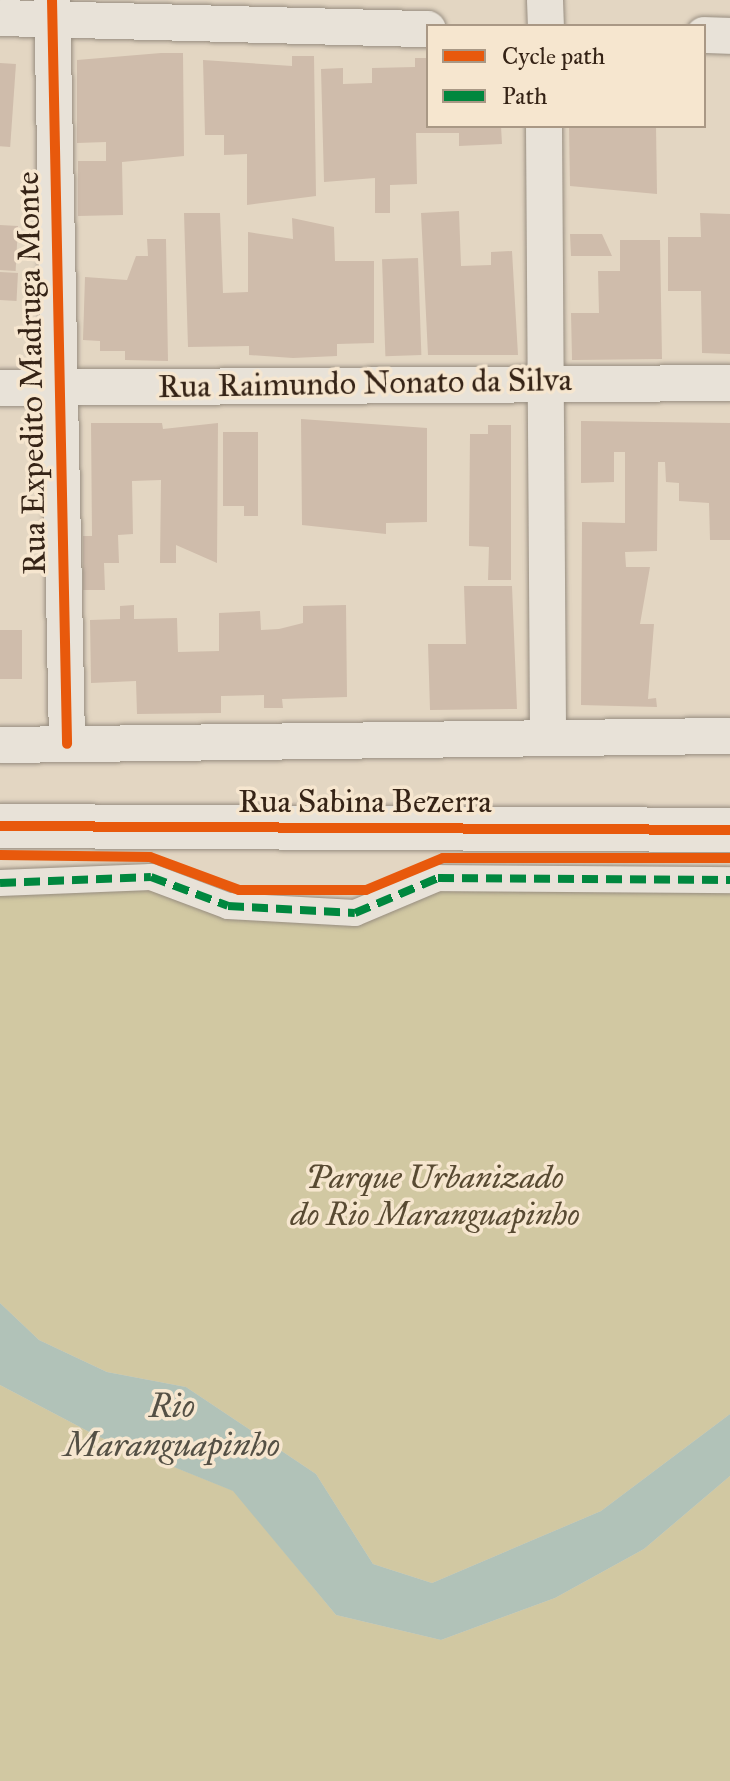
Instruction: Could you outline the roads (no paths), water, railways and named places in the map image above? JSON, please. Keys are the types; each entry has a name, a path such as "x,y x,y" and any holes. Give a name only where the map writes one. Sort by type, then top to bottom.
{"main road":[{"name":"Rua Sabina Bezerra","path":"0,826 730,830"}],"street":[{"path":"545,0 546,24"},
{"path":"0,18 52,9 426,29"},
{"name":"Rua Expedito Madruga Monte","path":"52,9 57,388 67,744"},
{"path":"706,35 730,36"},
{"path":"544,128 540,380 548,736"},
{"name":"Rua Raimundo Nonato da Silva","path":"0,388 540,380 730,383"},
{"path":"0,745 730,736"},
{"path":"0,883 151,877 228,906 355,913 438,878 730,880"}],"water":[{"name":"Rio Maranguapinho","path":"0,1303 39,1340 107,1372 186,1387 316,1474 373,1564 432,1583 601,1511 730,1414 730,1476 644,1549 555,1598 441,1640 336,1615 233,1491 97,1436 0,1385"}],"park label":[{"name":"Parque Urbanizado do Rio Maranguapinho","path":"435,1198"}]}
